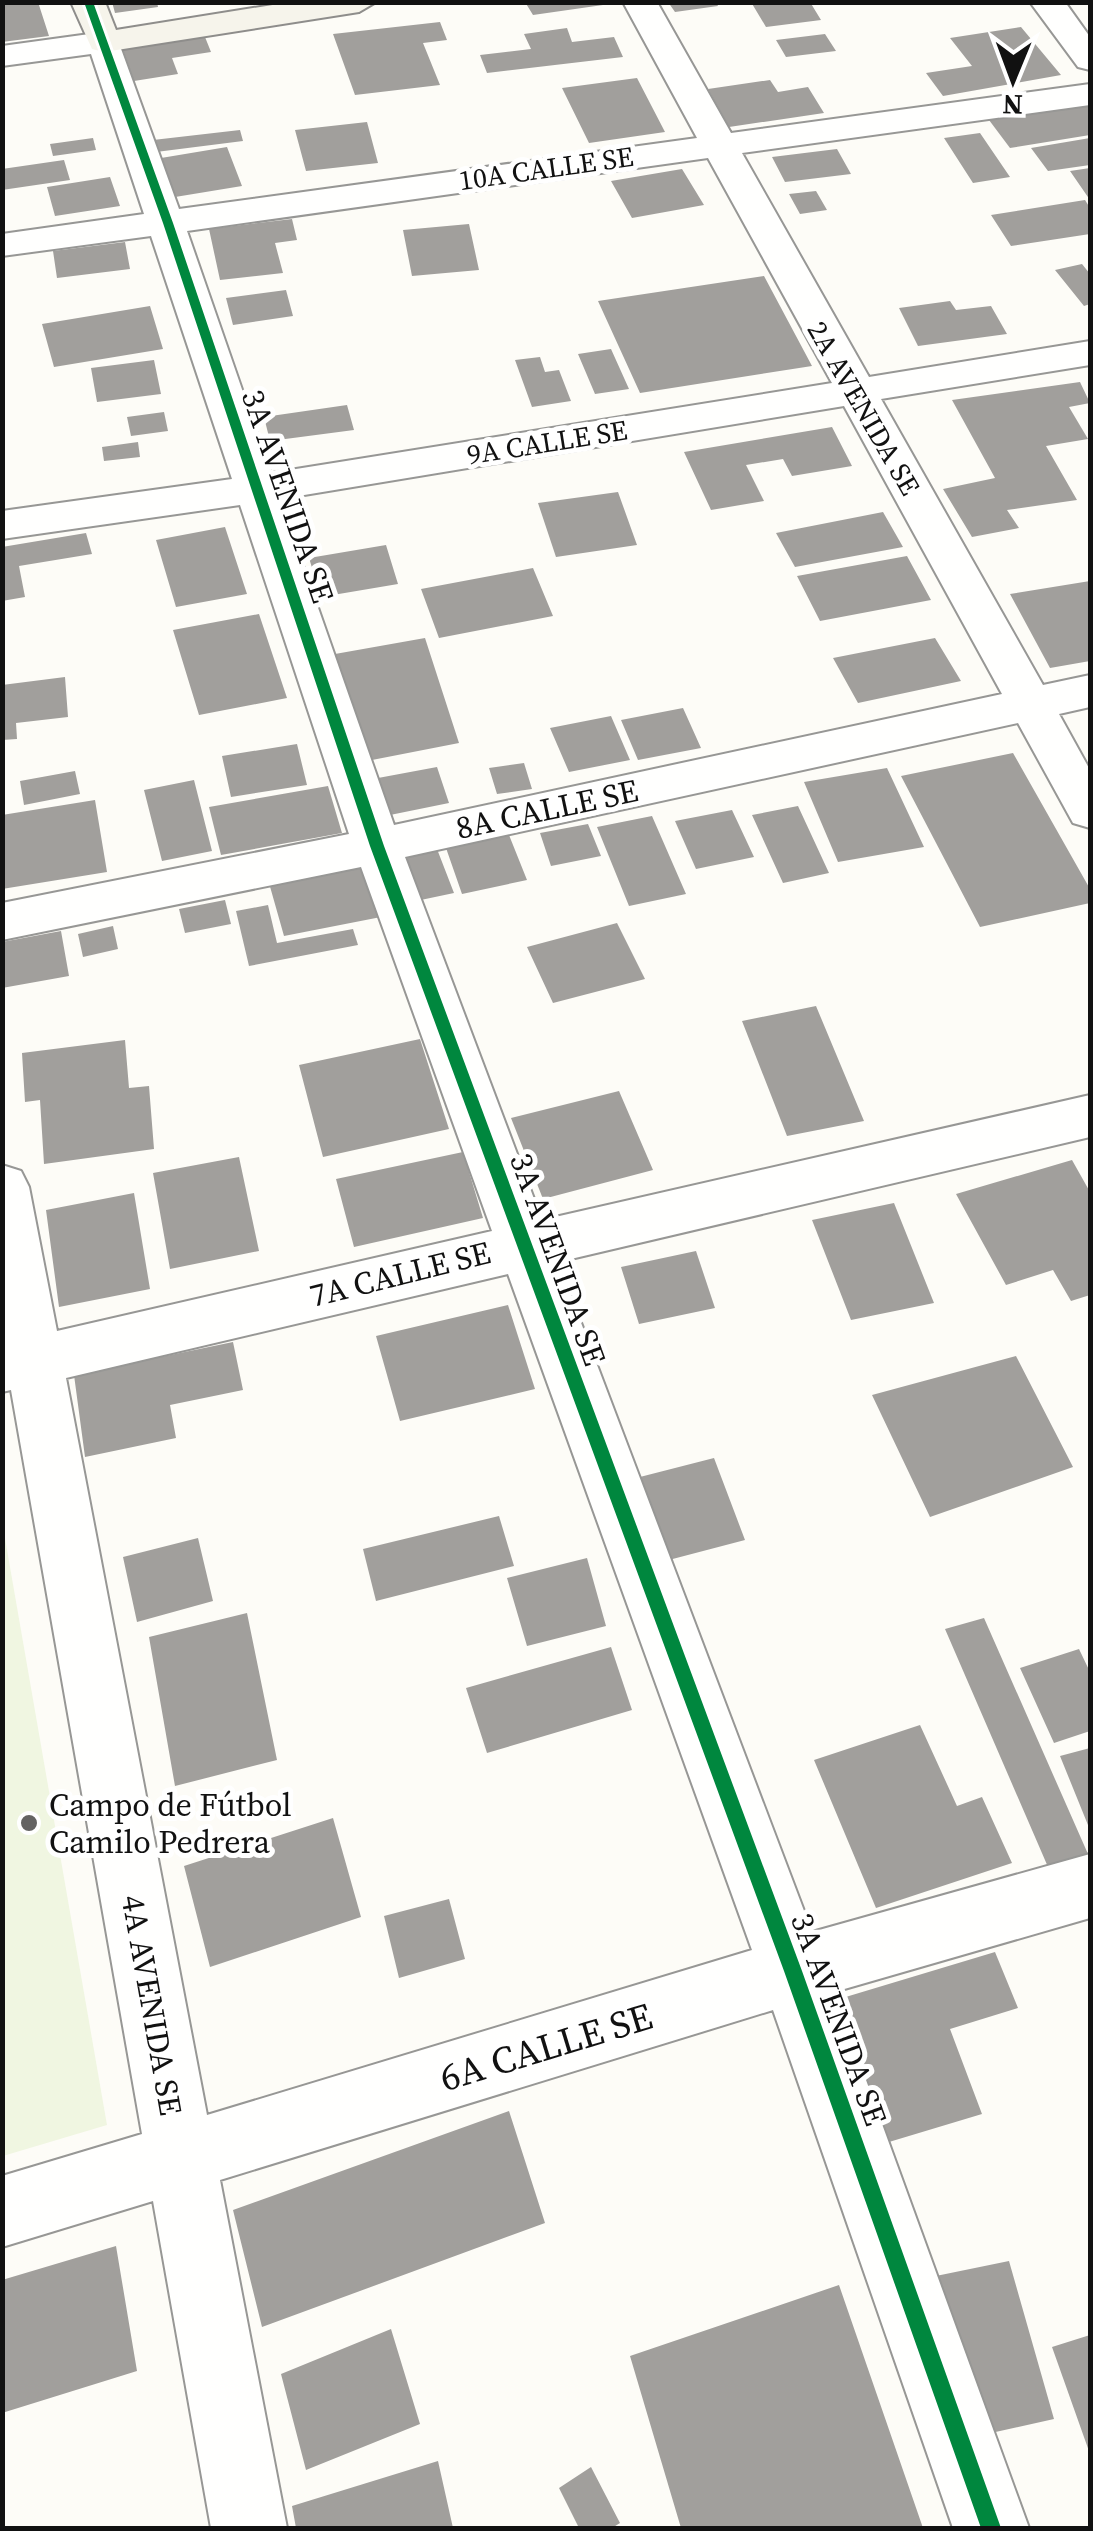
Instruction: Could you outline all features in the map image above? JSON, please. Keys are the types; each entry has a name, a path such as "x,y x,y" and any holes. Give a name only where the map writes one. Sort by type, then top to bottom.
{"street":[{"path":"2,56 96,22 359,2"},
{"name":"2A AVENIDA SE","path":"640,2 715,144 1090,812"},
{"path":"1047,2 1090,60"},
{"name":"3A AVENIDA SE","path":"96,22 168,222 377,846 794,1971 991,2528"},
{"name":"10A CALLE SE","path":"2,245 1090,94"},
{"name":"9A CALLE SE","path":"2,525 256,489 1090,353"},
{"name":"8A CALLE SE","path":"2,922 377,846 1090,691"},
{"name":"7A CALLE SE","path":"18,1365 523,1244 1090,1116"},
{"name":"4A AVENIDA SE","path":"2,1187 18,1365 181,2158 249,2528"},
{"name":"6A CALLE SE","path":"2,2212 794,1971 1090,1886"}],"green space":[{"name":"Campo de Fútbol Camilo Pedrera","path":"2,1521 107,2125 3,2156 2,2156"}],"building":[{"path":"2,2 38,2 49,36 2,42"},
{"path":"112,2 157,2 158,7 115,13"},
{"path":"525,2 603,2 603,5 533,15"},
{"path":"668,2 716,2 718,6 675,12"},
{"path":"751,2 810,2 821,20 766,27"},
{"path":"440,22 447,40 423,43 440,85 355,95 333,34"},
{"path":"1021,27 1061,75 943,96 926,73 972,66 950,38"},
{"path":"567,28 572,42 614,37 623,57 487,73 480,55 531,49 524,34"},
{"path":"825,34 836,51 786,57 776,40"},
{"path":"205,37 211,52 172,58 178,74 134,81 123,50"},
{"path":"637,78 665,132 589,143 562,88"},
{"path":"770,80 778,92 808,87 824,113 729,127 708,89"},
{"path":"1090,103 1090,135 1010,148 989,120"},
{"path":"367,122 378,163 306,171 295,130"},
{"path":"240,130 243,141 156,152 153,140"},
{"path":"980,133 1010,177 973,183 944,138"},
{"path":"93,138 96,150 53,156 50,144"},
{"path":"1090,138 1090,165 1048,171 1031,148"},
{"path":"227,147 242,186 169,198 155,159"},
{"path":"837,149 851,174 785,182 772,157"},
{"path":"64,160 70,180 2,190 2,169"},
{"path":"1090,168 1090,200 1070,171"},
{"path":"682,169 704,205 632,218 611,181"},
{"path":"110,177 120,206 55,216 47,187"},
{"path":"816,191 827,210 800,214 789,194"},
{"path":"1085,200 1090,208 1090,234 1011,246 991,215"},
{"path":"292,219 297,240 275,243 283,273 220,280 209,229"},
{"path":"469,224 479,270 412,276 403,230"},
{"path":"125,242 130,269 57,278 53,251"},
{"path":"1082,264 1090,274 1090,304 1084,306 1055,270"},
{"path":"764,276 812,366 640,393 598,301"},
{"path":"286,290 293,316 233,325 226,298"},
{"path":"950,301 956,310 991,306 1007,334 918,346 899,308"},
{"path":"150,306 163,349 54,367 42,324"},
{"path":"611,349 629,389 595,394 578,354"},
{"path":"540,357 545,372 559,370 571,401 532,407 515,360"},
{"path":"154,360 161,394 97,402 91,368"},
{"path":"1080,382 1090,403 1069,407 1088,439 1046,446 1077,500 1007,510 1019,528 972,537 943,489 995,478 952,400"},
{"path":"347,405 354,430 270,441 264,417"},
{"path":"164,412 168,431 131,436 127,417"},
{"path":"832,427 852,466 792,476 783,459 746,465 764,501 711,510 684,452"},
{"path":"138,442 140,457 104,461 102,447"},
{"path":"618,492 637,545 556,557 538,503"},
{"path":"883,512 903,547 795,567 776,533"},
{"path":"225,527 247,594 176,607 156,540"},
{"path":"86,533 92,554 19,566 25,597 2,601 2,547"},
{"path":"386,545 398,584 321,597 309,558"},
{"path":"907,556 931,600 820,621 797,576"},
{"path":"533,568 553,616 439,638 421,589"},
{"path":"1090,581 1090,661 1050,668 1010,594"},
{"path":"259,614 287,698 199,715 173,630"},
{"path":"425,638 459,743 372,760 335,654"},
{"path":"935,638 961,681 858,703 833,658"},
{"path":"65,677 68,717 16,723 17,739 2,740 2,685"},
{"path":"683,708 701,748 638,760 621,720"},
{"path":"611,716 630,760 569,772 550,728"},
{"path":"297,744 307,785 231,797 222,756"},
{"path":"1013,753 1090,889 1090,903 980,927 901,776"},
{"path":"524,763 532,789 497,794 489,768"},
{"path":"437,767 449,803 390,815 378,778"},
{"path":"887,768 924,847 838,862 804,782"},
{"path":"75,771 80,794 24,805 20,781"},
{"path":"194,780 212,851 162,861 144,790"},
{"path":"328,786 342,833 221,855 209,807"},
{"path":"95,800 107,872 2,889 2,815"},
{"path":"798,806 829,873 783,883 752,815"},
{"path":"732,810 754,857 696,869 675,821"},
{"path":"652,816 686,894 629,906 597,827"},
{"path":"588,824 601,856 551,866 540,833"},
{"path":"509,835 527,880 462,894 446,848"},
{"path":"437,849 454,893 416,901 401,857"},
{"path":"365,864 381,917 284,936 269,883"},
{"path":"225,900 231,924 185,933 179,909"},
{"path":"268,905 277,943 353,929 358,945 249,966 236,911"},
{"path":"617,923 645,979 553,1003 527,947"},
{"path":"113,926 118,949 83,957 78,934"},
{"path":"61,931 69,976 2,988 2,942"},
{"path":"816,1006 864,1121 787,1136 742,1021"},
{"path":"420,1039 449,1129 323,1157 299,1065"},
{"path":"125,1040 129,1088 149,1086 154,1149 44,1164 40,1100 25,1102 22,1053"},
{"path":"619,1091 653,1170 543,1199 511,1118"},
{"path":"463,1152 483,1218 354,1247 336,1179"},
{"path":"239,1157 259,1251 170,1269 153,1173"},
{"path":"1072,1160 1090,1192 1090,1295 1071,1301 1053,1270 1006,1285 956,1194"},
{"path":"134,1193 150,1289 59,1307 46,1210"},
{"path":"894,1203 934,1303 851,1320 812,1220"},
{"path":"696,1251 715,1308 639,1324 621,1267"},
{"path":"508,1305 535,1389 400,1421 376,1336"},
{"path":"233,1342 243,1390 170,1405 176,1438 85,1457 74,1375"},
{"path":"1016,1356 1073,1467 930,1517 872,1395"},
{"path":"714,1458 745,1540 665,1561 636,1478"},
{"path":"499,1516 514,1566 376,1601 363,1549"},
{"path":"198,1538 213,1601 137,1622 123,1557"},
{"path":"587,1558 606,1626 527,1646 507,1578"},
{"path":"247,1613 277,1760 175,1786 149,1637"},
{"path":"984,1618 1088,1854 1048,1867 945,1629"},
{"path":"611,1647 632,1710 487,1753 466,1688"},
{"path":"1079,1649 1090,1672 1090,1731 1054,1743 1020,1668"},
{"path":"920,1725 957,1806 982,1797 1012,1863 876,1908 814,1760"},
{"path":"1090,1748 1090,1830 1060,1756"},
{"path":"333,1818 361,1917 210,1967 184,1866"},
{"path":"449,1899 465,1959 399,1978 384,1916"},
{"path":"995,1952 1018,2008 950,2029 982,2114 889,2142 839,1999"},
{"path":"509,2111 545,2223 262,2327 233,2210"},
{"path":"116,2246 137,2371 2,2413 2,2280"},
{"path":"1009,2261 1054,2419 973,2437 931,2277"},
{"path":"839,2285 923,2528 681,2528 630,2356"},
{"path":"391,2329 420,2424 306,2470 281,2374"},
{"path":"1090,2335 1090,2454 1052,2347"},
{"path":"438,2461 453,2528 296,2528 292,2506"},
{"path":"591,2467 620,2523 612,2528 579,2528 559,2488"}],"cycle path":[{"path":"88,2 168,223 377,846 793,1971 991,2528"}],"place":[{"name":"Campo de Fútbol Camilo Pedrera","path":"29,1823"}]}
